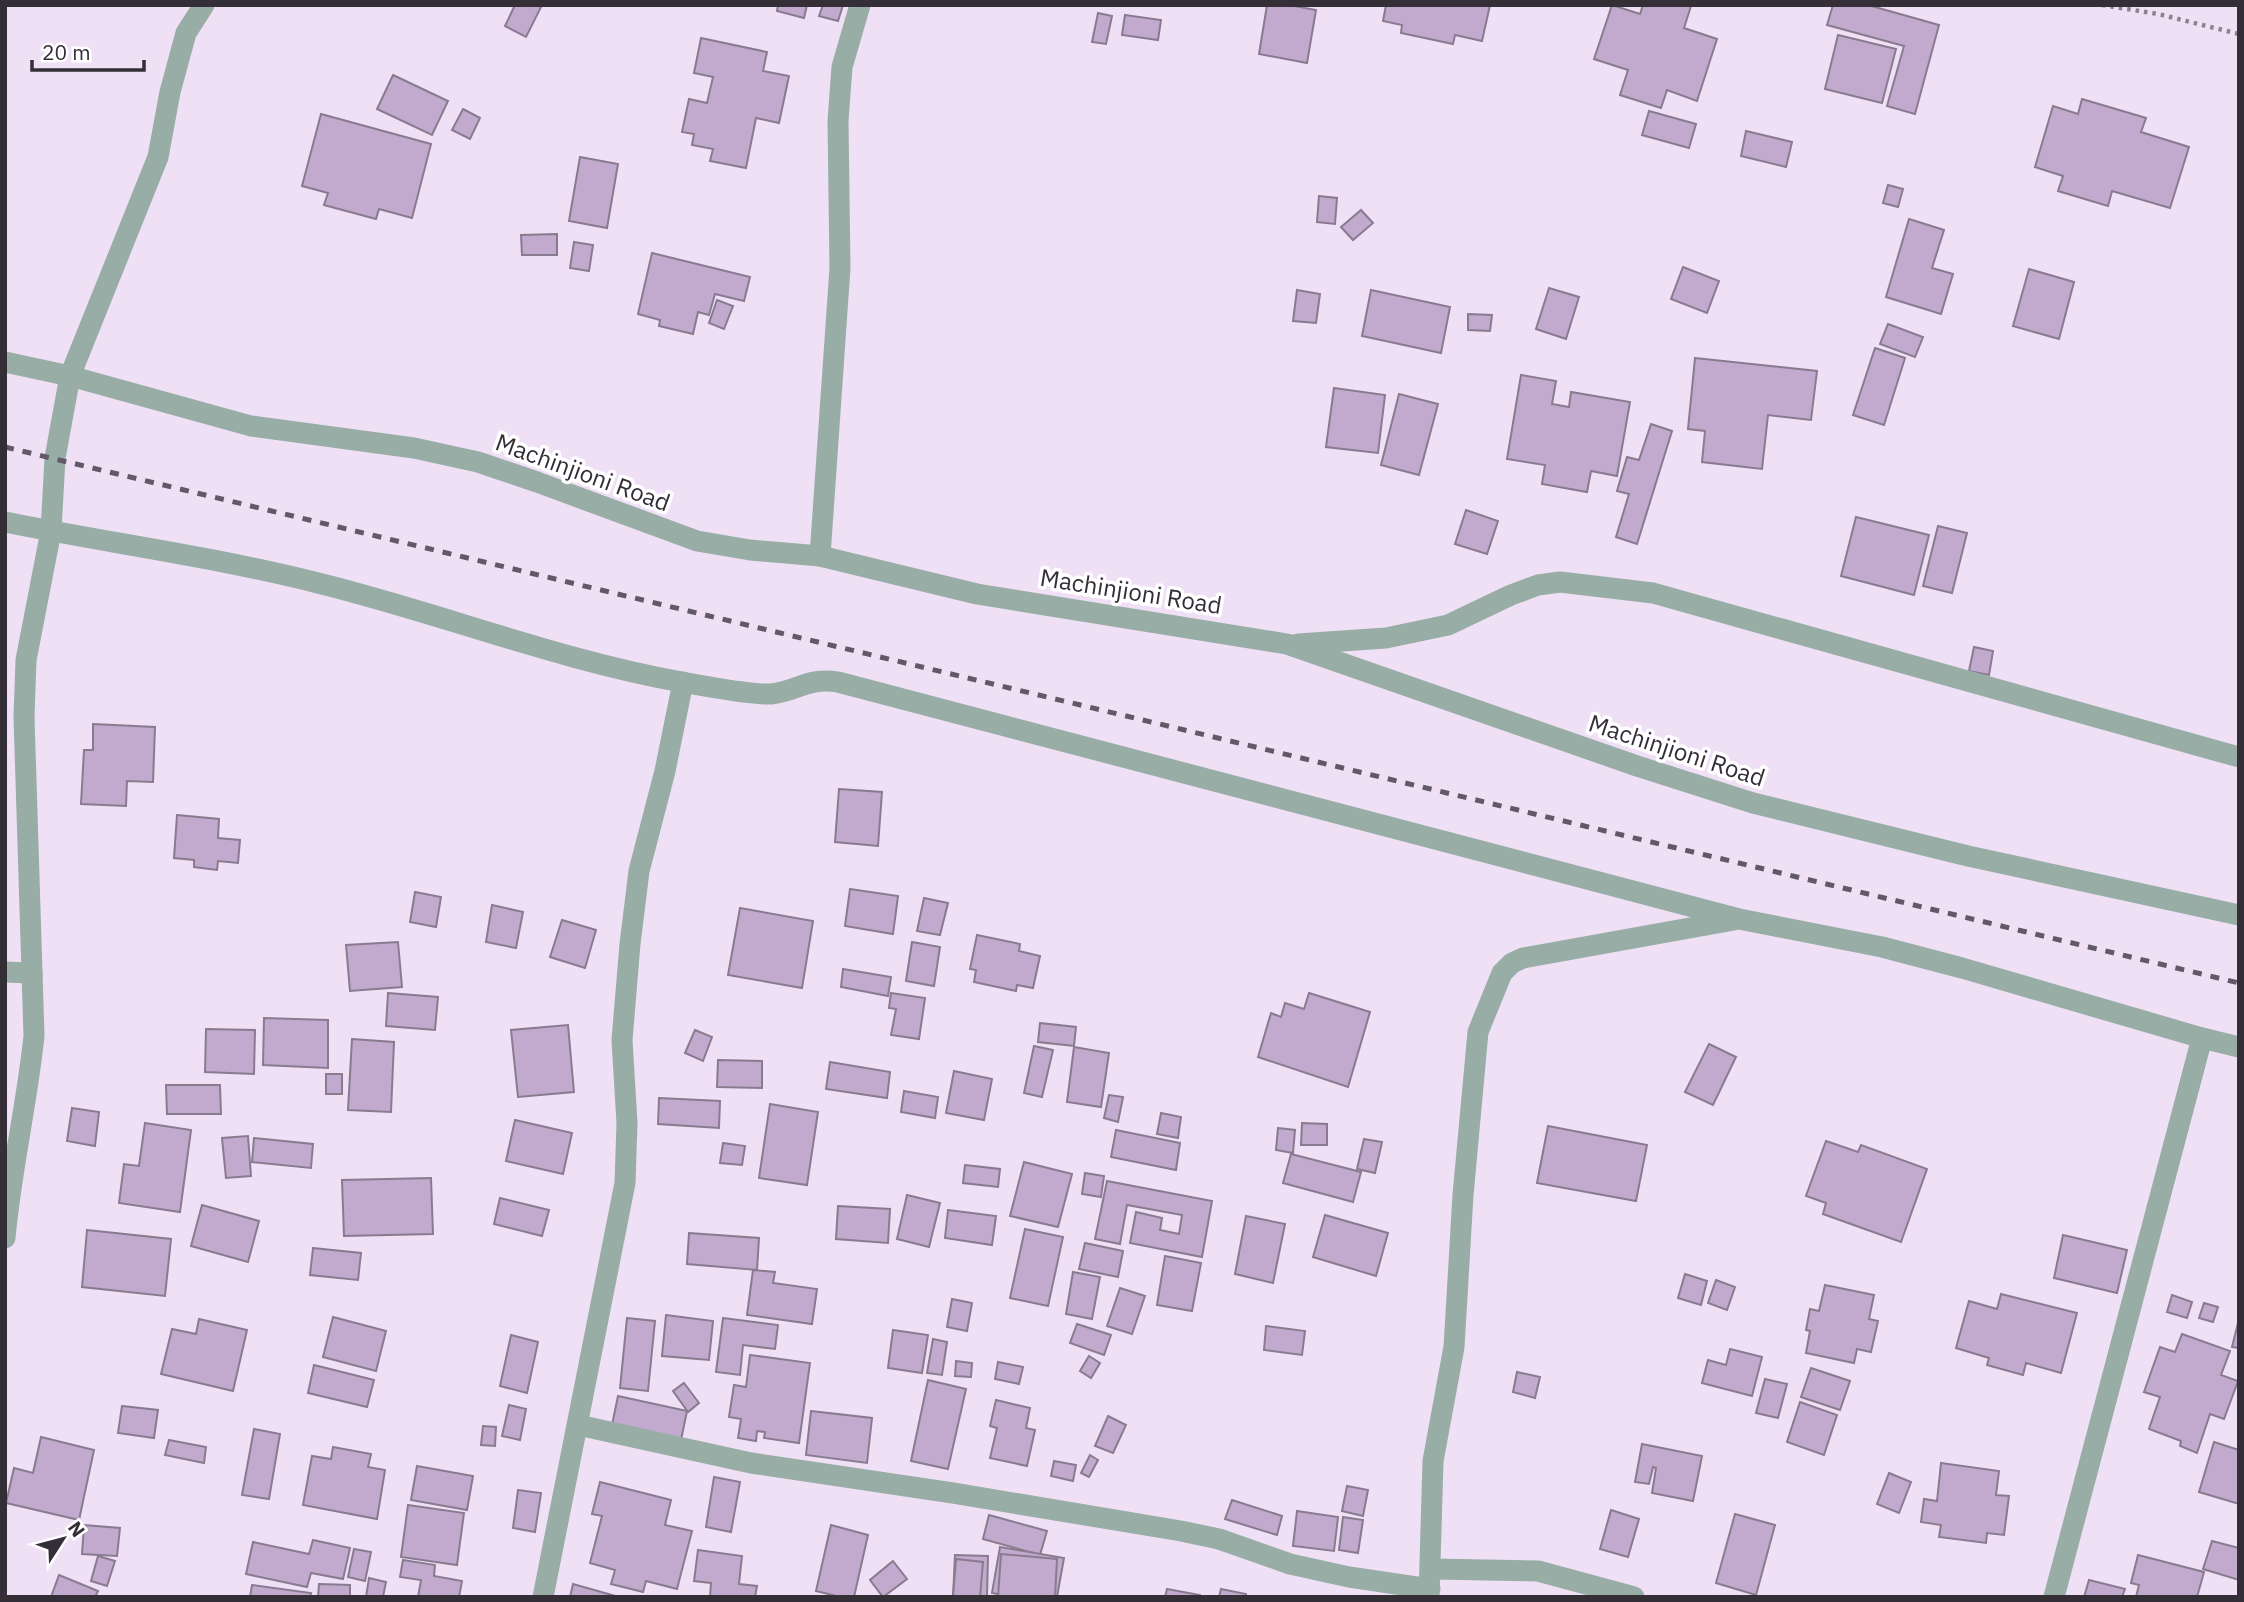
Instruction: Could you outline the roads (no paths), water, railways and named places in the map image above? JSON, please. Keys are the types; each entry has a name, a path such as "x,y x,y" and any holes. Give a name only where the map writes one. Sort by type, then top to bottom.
{"street":[{"path":"5,1238 34,1036 24,694 26,660 51,531 55,458 70,376 158,157 170,92 186,33 204,5"},
{"path":"820,556 840,268 838,121 842,67 860,5"},
{"name":"Machinjioni Road","path":"5,362 70,376 251,426 414,448 478,462 697,541 750,550 820,556 977,594 1287,645 1637,766 1753,803 1968,856 2239,915"},
{"path":"5,522 315,582 612,667 683,682 771,694 809,682 838,682 1739,919 1882,947 1949,964 2239,1047"},
{"path":"1287,645 1386,638 1428,630 1448,625 1538,585 1560,582 1653,593 2239,757"},
{"path":"543,1597 625,1183 627,1123 622,1040 639,871 665,772 683,682"},
{"path":"1430,1585 1433,1461 1454,1347 1463,1195 1478,1032 1503,973 1512,963 1524,958 1739,919"},
{"path":"5,972 32,973"},
{"path":"2054,1597 2202,1038"},
{"path":"578,1425 751,1462 1181,1531 1219,1539 1290,1564 1349,1577 1430,1585 1538,1571 1634,1597"}],"railway":[{"path":"5,447 2239,983"}]}
